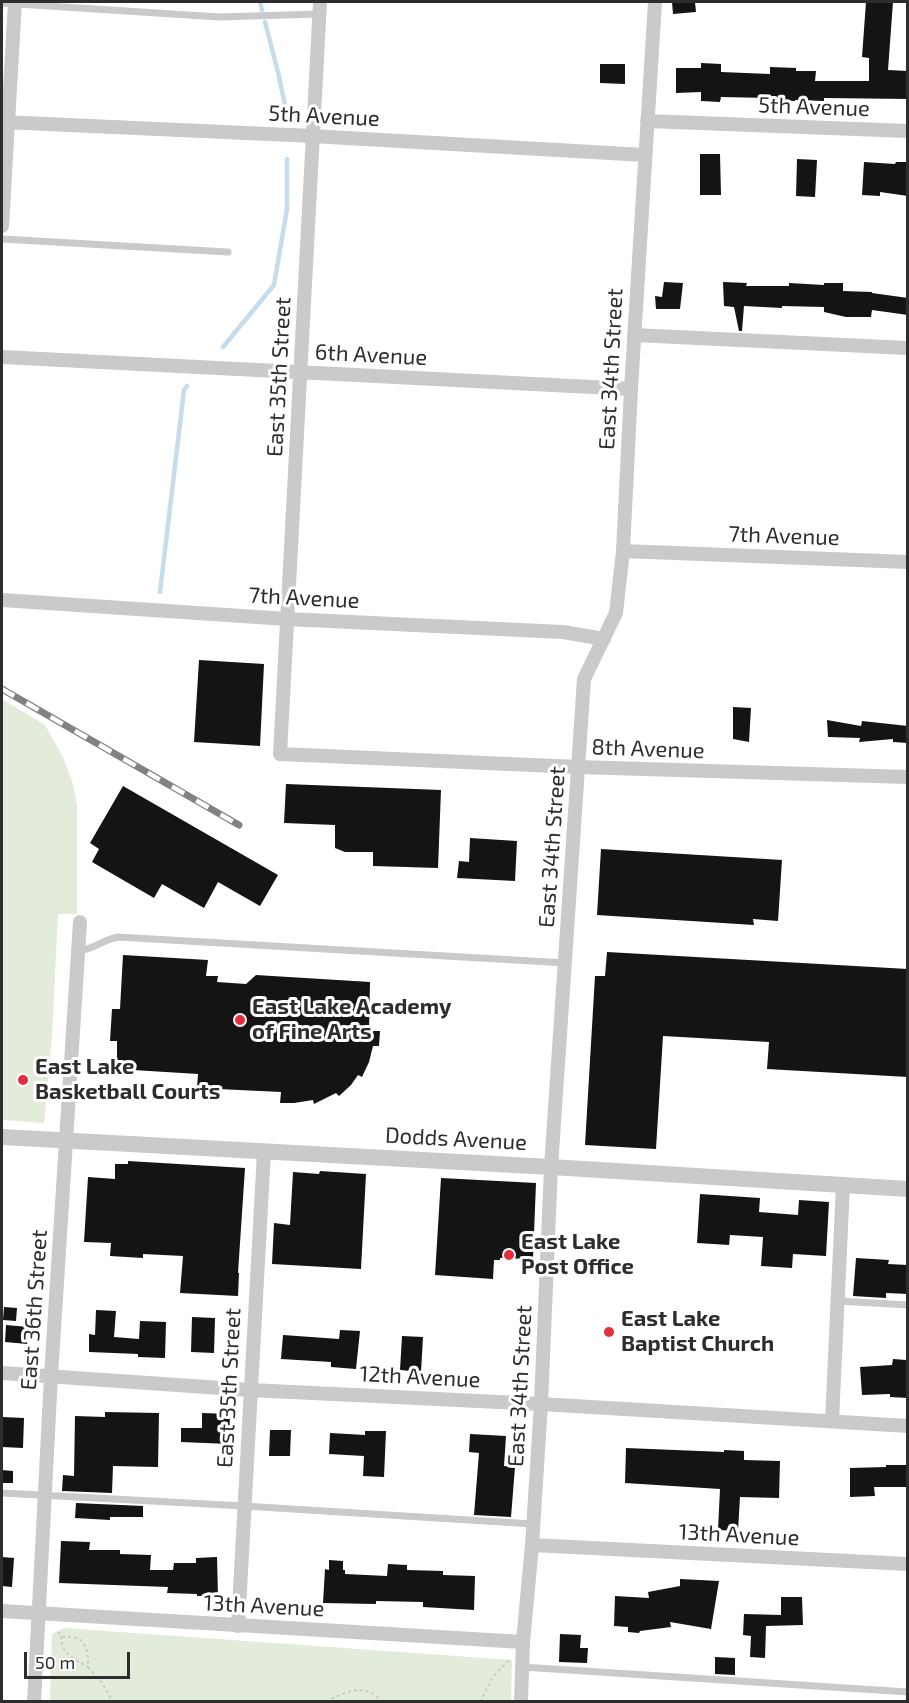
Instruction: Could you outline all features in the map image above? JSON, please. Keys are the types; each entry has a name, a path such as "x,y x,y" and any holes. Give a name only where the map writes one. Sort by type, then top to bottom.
{"street":[{"name":"East 34th Street","path":"521,1701 541,1404 552,1167 584,679 616,613 623,551 655,2"},
{"path":"2,226 10,3"},
{"name":"East 35th Street","path":"280,754 320,8"},
{"name":"5th Avenue","path":"647,121 908,131"},
{"name":"5th Avenue","path":"4,123 312,136 645,155"},
{"path":"634,335 908,348"},
{"name":"6th Avenue","path":"2,357 631,389"},
{"name":"7th Avenue","path":"623,551 908,562"},
{"name":"7th Avenue","path":"2,600 287,619 563,632 604,639"},
{"name":"8th Avenue","path":"280,754 578,767 908,777"},
{"name":"East 36th Street","path":"34,1701 51,1376 80,922"},
{"name":"Dodds Avenue","path":"2,1137 908,1189"},
{"name":"East 35th Street","path":"238,1626 264,1152"},
{"path":"832,1421 843,1185"},
{"name":"12th Avenue","path":"2,1373 250,1390 541,1404 908,1426"},
{"name":"13th Avenue","path":"532,1545 908,1564"},
{"name":"13th Avenue","path":"2,1611 524,1642"}],"lane":[{"path":"10,3 219,17 320,8"},
{"path":"2,239 228,252"},
{"path":"78,951 91,950 109,939 118,937 566,963"},
{"path":"838,1301 908,1305"},
{"path":"2,1493 533,1524"},
{"path":"522,1667 908,1692"}],"path":[{"path":"58,1632 61,1636 63,1650 88,1667 102,1683 113,1701"},
{"path":"61,1636 77,1638 86,1645 88,1667"},
{"path":"480,1701 493,1677 509,1659"},
{"path":"327,1701 354,1690 376,1694 382,1701"}],"green space":[{"path":"2,699 45,725 63,757 73,784 77,805 77,914 58,914 52,1036 44,1123 2,1120"},
{"path":"64,1628 512,1660 511,1701 50,1701 52,1634"}],"building":[{"path":"672,2 695,2 696,12 673,14"},
{"path":"866,2 893,2 888,70 908,71 908,99 824,98 824,101 795,101 721,97 720,102 701,101 701,92 676,93 676,68 701,68 701,63 721,64 721,72 770,74 770,67 796,68 796,71 816,71 815,81 869,81 869,58 862,57"},
{"path":"600,64 625,64 625,84 600,83"},
{"path":"700,154 720,154 721,195 700,195"},
{"path":"797,159 817,160 815,197 796,196"},
{"path":"864,162 895,164 896,162 908,162 908,196 880,192 880,196 862,195"},
{"path":"664,282 683,283 680,309 656,309 655,296 662,297"},
{"path":"723,282 747,283 746,286 843,283 843,291 872,292 908,298 908,315 872,310 871,317 846,317 824,312 824,307 744,306 742,331 739,331 734,307 724,306"},
{"path":"199,660 264,664 260,746 194,742"},
{"path":"733,707 751,708 749,742 733,739"},
{"path":"827,720 861,726 862,721 908,726 908,743 893,742 893,739 859,742 860,738 828,737"},
{"path":"286,784 441,790 438,868 373,866 373,852 345,852 335,848 335,825 284,823"},
{"path":"123,786 278,875 260,906 218,882 204,908 162,884 154,898 92,862 99,849 90,843"},
{"path":"470,838 517,841 515,881 457,878 459,861 469,862"},
{"path":"601,849 782,860 778,921 753,919 754,925 597,915"},
{"path":"607,952 908,969 908,1077 767,1069 769,1042 663,1036 656,1149 585,1145 595,976 605,976"},
{"name":"East Lake Academy of Fine Arts","path":"123,955 208,960 206,976 218,976 217,982 246,984 256,975 370,982 369,1031 380,1031 379,1046 373,1046 362,1077 358,1075 339,1096 336,1093 314,1104 313,1100 280,1103 281,1092 197,1088 198,1074 117,1069 117,1041 110,1041 112,1009 120,1009"},
{"path":"128,1161 245,1168 238,1296 180,1293 183,1256 143,1254 143,1258 110,1256 111,1243 84,1242 88,1177 115,1179 115,1164 128,1164"},
{"path":"320,1171 366,1174 361,1269 272,1264 274,1223 290,1225 293,1172 319,1174"},
{"path":"441,1178 536,1183 533,1259 500,1258 500,1260 494,1260 493,1279 435,1275"},
{"path":"700,1194 760,1198 759,1212 798,1215 799,1200 829,1202 826,1256 793,1254 792,1268 761,1266 763,1237 730,1235 729,1245 697,1243"},
{"path":"856,1258 889,1260 888,1264 908,1265 908,1294 886,1293 886,1298 853,1296"},
{"path":"4,1307 17,1308 16,1321 3,1320"},
{"path":"96,1310 116,1311 114,1337 139,1339 140,1321 166,1322 165,1358 138,1357 138,1354 89,1352 89,1334 95,1335"},
{"path":"192,1317 215,1318 214,1353 191,1352"},
{"path":"6,1325 29,1327 27,1344 5,1342"},
{"path":"340,1330 360,1331 356,1369 331,1367 331,1362 281,1359 283,1335 339,1339"},
{"path":"402,1336 423,1337 421,1372 400,1370"},
{"path":"893,1359 906,1360 908,1398 890,1397 890,1394 862,1395 860,1367 892,1365"},
{"path":"105,1412 159,1413 158,1467 113,1466 112,1493 62,1491 63,1475 74,1476 75,1416 105,1417"},
{"path":"202,1413 230,1414 229,1444 181,1442 181,1428 202,1428"},
{"path":"2,1417 24,1418 23,1448 2,1447"},
{"path":"270,1430 291,1430 290,1456 269,1456"},
{"path":"365,1431 386,1431 384,1477 363,1476 364,1456 329,1454 330,1433 365,1435"},
{"path":"470,1434 506,1436 504,1466 515,1467 511,1517 474,1515 479,1453 469,1452"},
{"path":"626,1448 744,1451 744,1460 780,1461 779,1498 740,1497 738,1531 718,1530 720,1489 625,1483"},
{"path":"886,1465 907,1465 908,1487 874,1487 875,1496 850,1497 850,1468 886,1467"},
{"path":"2,1470 13,1471 13,1483 2,1483"},
{"path":"76,1503 143,1506 143,1517 110,1517 110,1520 75,1518"},
{"path":"61,1541 90,1542 89,1550 120,1550 120,1554 151,1555 150,1570 173,1570 174,1563 196,1563 196,1558 217,1557 218,1596 167,1593 168,1587 59,1583"},
{"path":"2,1557 14,1558 12,1587 2,1586"},
{"path":"329,1560 343,1561 345,1574 387,1576 388,1564 407,1565 407,1570 443,1571 443,1575 475,1576 474,1610 423,1607 423,1602 323,1603 325,1569 329,1570"},
{"path":"680,1579 719,1581 711,1629 670,1622 671,1627 639,1633 628,1632 628,1627 614,1626 615,1596 649,1598 648,1592 680,1586"},
{"path":"781,1597 802,1597 803,1625 766,1626 765,1658 750,1657 751,1636 743,1635 744,1614 781,1615"},
{"path":"560,1634 581,1635 580,1648 588,1648 587,1663 559,1662"},
{"path":"715,1657 735,1658 735,1675 715,1674"}],"waterway":[{"path":"260,2 262,10"},
{"path":"265,22 286,111"},
{"path":"223,347 274,285 287,209 287,159"},
{"path":"160,592 184,390 187,386"}],"railway":[{"path":"2,689 239,825"}],"place":[{"name":"East Lake Academy of Fine Arts","path":"240,1020"},
{"name":"East Lake Basketball Courts","path":"23,1080"},
{"name":"East Lake Post Office","path":"509,1255"},
{"name":"East Lake Baptist Church","path":"609,1332"}]}
